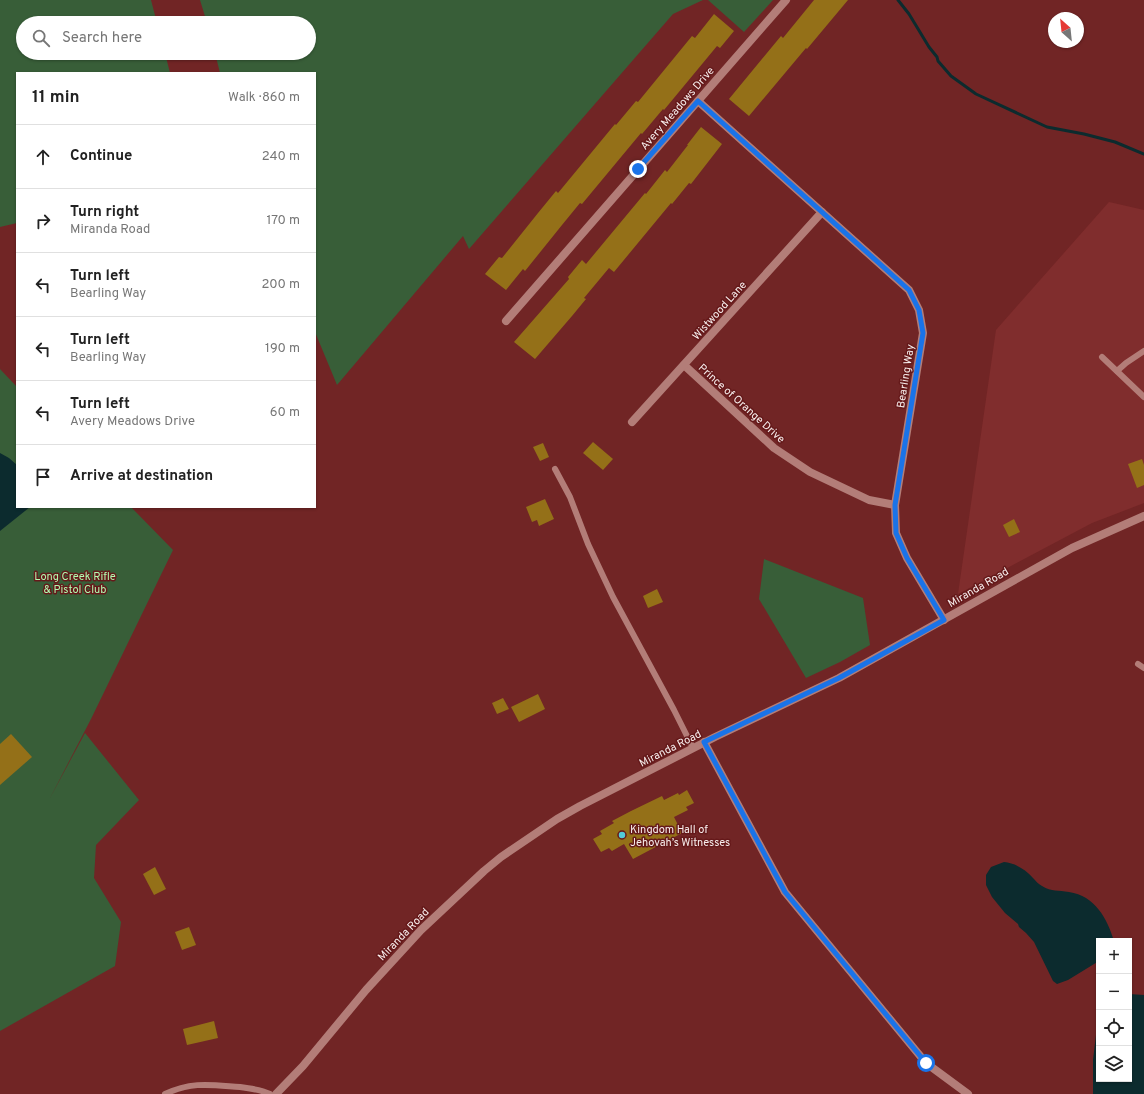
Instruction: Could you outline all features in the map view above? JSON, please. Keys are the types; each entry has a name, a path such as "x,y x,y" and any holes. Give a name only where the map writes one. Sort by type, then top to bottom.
{"street":[{"name":"Avery Meadows Drive","path":"506,321 786,0"},
{"name":"Bearling Way","path":"698,101 909,290 919,310 923,333 895,505 896,533 907,558 944,620"},
{"name":"Wistwood Lane","path":"632,422 822,212"},
{"name":"Prince of Orange Drive","path":"684,365 774,448 810,472 869,500 895,505"},
{"name":"Miranda Road","path":"276,1094 303,1066 402,949 464,888 501,857 558,818 704,742 839,678 1072,548 1144,516"},
{"path":"704,742 785,892 926,1063 968,1094"}],"lane":[{"path":"1117,371 1144,351"},
{"path":"1102,357 1144,397"},
{"path":"555,469 570,497 588,544 613,597 693,748"},
{"path":"1138,664 1144,668"},
{"path":"165,1094 177,1088 208,1084 261,1089 270,1094"}],"shaded area":[{"path":"1109,202 1144,210 1144,503 1092,523 958,594 996,330"}],"green space":[{"path":"0,0 151,0 155,16 16,16 16,60 167,60 170,72 16,72 16,223 0,227"},
{"path":"200,0 703,0 673,14 469,249 463,236 337,385 316,334 316,72 220,72 217,60 316,60 316,16 205,16"},
{"path":"708,0 773,0 744,32"},
{"name":"Long Creek Rifle & Pistol Club","path":"0,369 16,386 16,508 132,508 173,550 91,719 49,800 85,733 139,800 96,845 94,878 121,922 115,966 0,1031"},
{"path":"764,559 863,598 870,645 840,662 806,678 759,599"}],"water":[{"path":"0,453 16,464 16,508 29,508 0,531"},
{"path":"1004,862 1012,864 1020,867 1039,884 1046,888 1078,894 1093,903 1104,916 1113,938 1096,938 1096,963 1068,980 1057,984 1053,981 1034,942 1019,927 1018,924 1005,913 992,897 986,885 986,875 991,867"},
{"path":"1132,994 1144,995 1144,1094 1093,1094 1093,1060 1096,1035 1096,1082 1132,1082"}],"building":[{"path":"814,0 848,0 749,116 729,99 781,36 783,38"},
{"path":"714,14 734,31 720,48 717,46 664,110 663,109 642,134 641,133 582,204 580,203 525,271 523,269 506,290 485,274 499,257 502,258 556,191 558,193 615,124 616,125 636,101 638,102 692,36 695,38"},
{"path":"701,127 722,144 691,184 689,183 672,204 671,203 614,272 609,268 584,298 586,299 535,359 514,342 569,279 568,277 582,260 586,264 665,170 667,172"},
{"path":"593,442 613,459 603,470 583,453"},
{"path":"543,443 549,457 540,461 533,447"},
{"path":"1142,459 1144,465 1144,485 1137,488 1128,464"},
{"path":"545,499 554,519 539,526 537,520 532,522 526,507"},
{"path":"1014,519 1020,532 1009,537 1003,525"},
{"path":"657,589 663,602 648,608 643,596"},
{"path":"538,694 545,709 519,722 511,707"},
{"path":"503,698 509,709 497,714 492,703"},
{"path":"11,734 32,757 0,785 0,744"},
{"path":"687,790 694,803 686,807 688,810 674,817 682,833 633,859 624,844 612,851 609,848 601,852 593,839 602,834 600,831 614,823 612,821 662,796 664,800 678,793 679,795"},
{"path":"155,867 166,889 154,895 143,874"},
{"path":"189,927 196,945 182,950 175,932"},
{"path":"214,1021 218,1038 187,1045 183,1029"}],"waterway":[{"path":"898,0 909,14 929,47 937,57 938,61 951,76 976,94 1047,127 1115,142 1144,154"}],"place":[{"name":"Kingdom Hall of Jehovah’s Witnesses","path":"622,835"}],"route":[{"path":"638,169 698,101 909,290 919,310 923,333 895,505 896,533 907,558 944,620 839,678 704,742 785,892 926,1063"}]}
